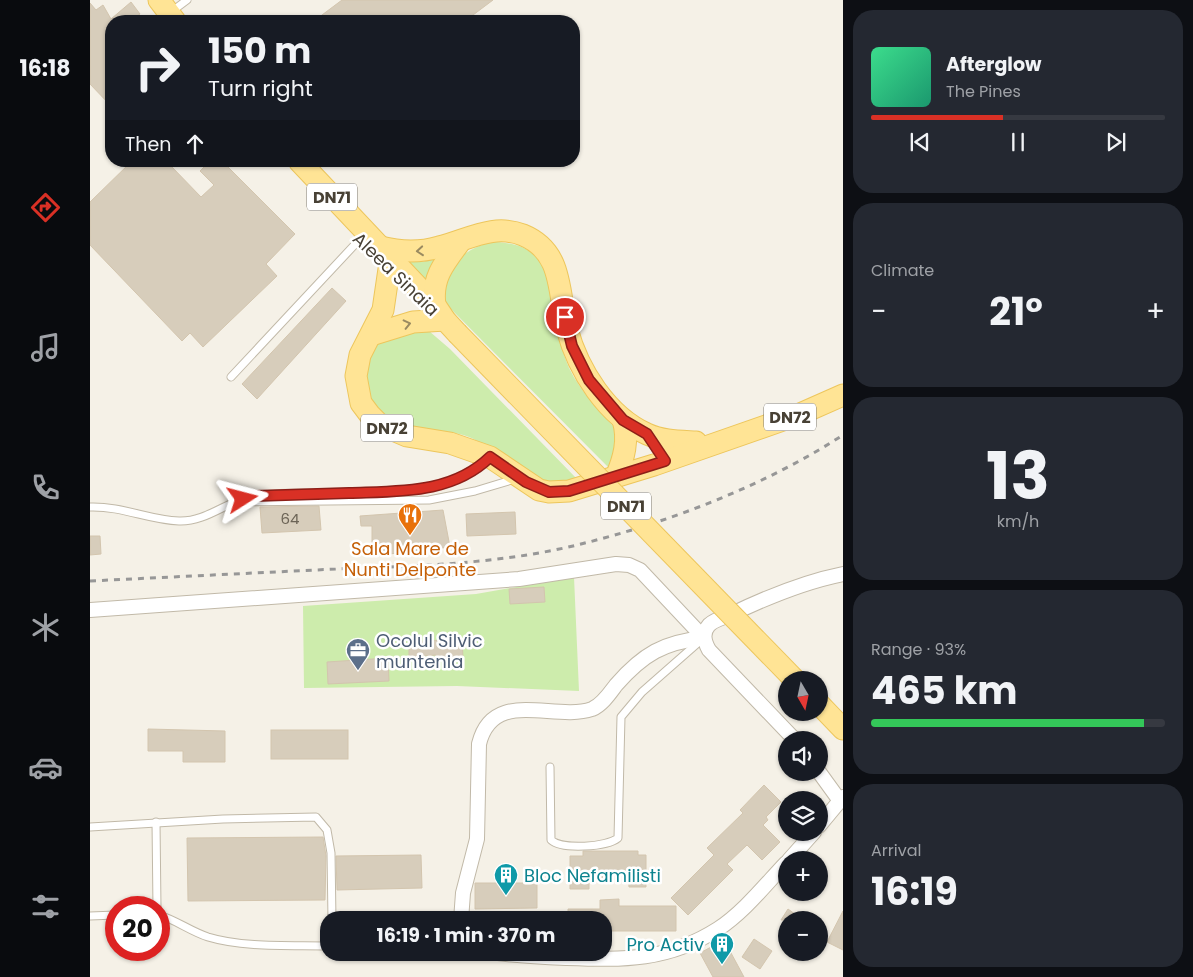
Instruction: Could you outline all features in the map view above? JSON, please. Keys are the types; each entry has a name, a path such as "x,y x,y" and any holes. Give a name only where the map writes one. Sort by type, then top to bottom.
{"main road":[{"path":"148,0 166,14"},
{"name":"Aleea Sinaia","path":"292,167 446,319"},
{"name":"Aleea Sinaia","path":"304,167 370,243 389,269 429,311 446,319"},
{"name":"DN72","path":"370,243 394,251 424,251 460,242 482,233 508,231 537,243 549,255 556,268 562,286 568,330 580,364 594,386 624,425 660,463"},
{"path":"371,335 413,322 446,319 434,287 436,277 443,264 460,242"},
{"name":"DN72","path":"389,269 383,310 360,355 356,376 361,403 379,424 407,436 450,443 490,457 539,490 560,492 616,477 800,414 843,395"},
{"name":"DN71","path":"446,319 786,671"},
{"name":"DN72","path":"660,463 696,442 797,405 843,384"},
{"path":"616,477 626,446 624,425"},
{"name":"DN72","path":"624,425 667,440 696,442"},
{"name":"DN72","path":"647,434 660,463"}],"street":[{"path":"90,610 519,580 616,564 629,565 640,570 704,638 709,650 786,731"},
{"path":"704,638 704,633 710,624 750,605 809,582 843,574"},
{"path":"462,911 463,893 477,839 479,744 482,730 491,720 508,712 524,710 580,711 593,708 630,669 647,655 667,644 704,638"},
{"path":"826,781 841,799 828,815"},
{"path":"796,851 806,841"},
{"path":"612,960 647,958 690,945 720,928 747,904 778,871"}],"lane":[{"path":"166,14 187,0"},
{"path":"231,377 370,243"},
{"path":"90,507 119,508 179,521 195,520 253,496 424,489 463,477 478,468 490,457"},
{"path":"233,503 430,500 475,491 520,478"},
{"path":"550,767 551,840 563,846 578,846 613,842 618,838 621,717 642,692 687,650 704,638"},
{"path":"90,827 156,822 316,817 327,830 331,853 332,911"},
{"path":"156,822 157,896"},
{"path":"90,916 105,915"},
{"path":"170,917 188,929 209,938 268,944 320,946"}],"green space":[{"path":"491,242 513,244 526,249 542,264 547,277 558,335 569,368 586,395 621,435 610,469 445,303 441,282 451,268 467,252"},
{"path":"440,257 428,285 402,261 422,262"},
{"path":"429,331 450,349 577,479 558,485 548,483 469,437 402,425 384,417 376,408 366,385 368,361 373,351 381,342 392,335 405,332"},
{"name":"Ocolul Silvic muntenia","path":"574,577 579,691 457,686 304,688 303,606 476,594"}],"building":[{"path":"342,0 493,0 473,15 322,15"},
{"path":"131,2 140,14 139,15 116,15"},
{"path":"90,3 96,10 103,5 109,15 105,15 105,100 90,84"},
{"path":"126,167 172,167 201,197 214,185 200,171 204,167 228,167 295,234 266,264 277,276 203,347 190,333 182,341 90,245 90,202"},
{"path":"332,288 346,301 257,399 242,384"},
{"path":"319,506 321,530 262,533 260,507"},
{"name":"Sala Mare de Nunti Delponte","path":"443,510 450,547 372,556 372,526 361,526 360,516"},
{"path":"515,512 516,534 467,536 466,514"},
{"path":"90,536 100,536 101,554 90,555"},
{"path":"544,587 545,602 510,604 509,589"},
{"path":"462,639 463,658 436,659 436,655 409,657 409,642"},
{"name":"Ocolul Silvic muntenia","path":"388,658 389,681 328,684 327,662"},
{"path":"148,729 225,731 225,762 183,762 183,751 148,751"},
{"path":"271,730 348,730 348,759 271,759"},
{"path":"764,785 778,799 778,805 766,817 768,820 763,825 780,842 762,860 747,845 727,864 733,870 688,915 671,898 714,855 707,848 743,813 740,810"},
{"path":"323,837 326,856 325,900 188,901 187,838"},
{"path":"583,851 638,851 638,855 646,855 646,887 629,887 628,872 607,872 608,880 589,880 589,889 570,889 570,856 583,856"},
{"path":"421,855 422,888 337,890 336,856"},
{"name":"Bloc Nefamilisti","path":"475,883 537,883 537,908 475,909"},
{"path":"619,899 619,906 676,906 676,931 612,931 612,911 568,911 568,909 600,909 600,900"},
{"path":"843,911 843,950 828,942"},
{"path":"754,939 772,951 760,969 742,957"},
{"name":"Pro Activ","path":"724,940 744,977 713,977 700,953"}],"railway":[{"path":"90,581 459,563 551,551 649,525 716,500 782,470 843,435"},
{"path":"433,569 468,571"}],"place":[{"name":"Sala Mare de Nunti Delponte","path":"410,536"},
{"name":"Ocolul Silvic muntenia","path":"358,671"},
{"name":"Bloc Nefamilisti","path":"506,896"},
{"name":"Pro Activ","path":"722,965"}],"route":[{"path":"243,499 253,496 424,489 463,477 478,468 490,457 539,490 560,492 569,491 665,461 647,434 623,420 589,380 572,346 565,317"}]}
